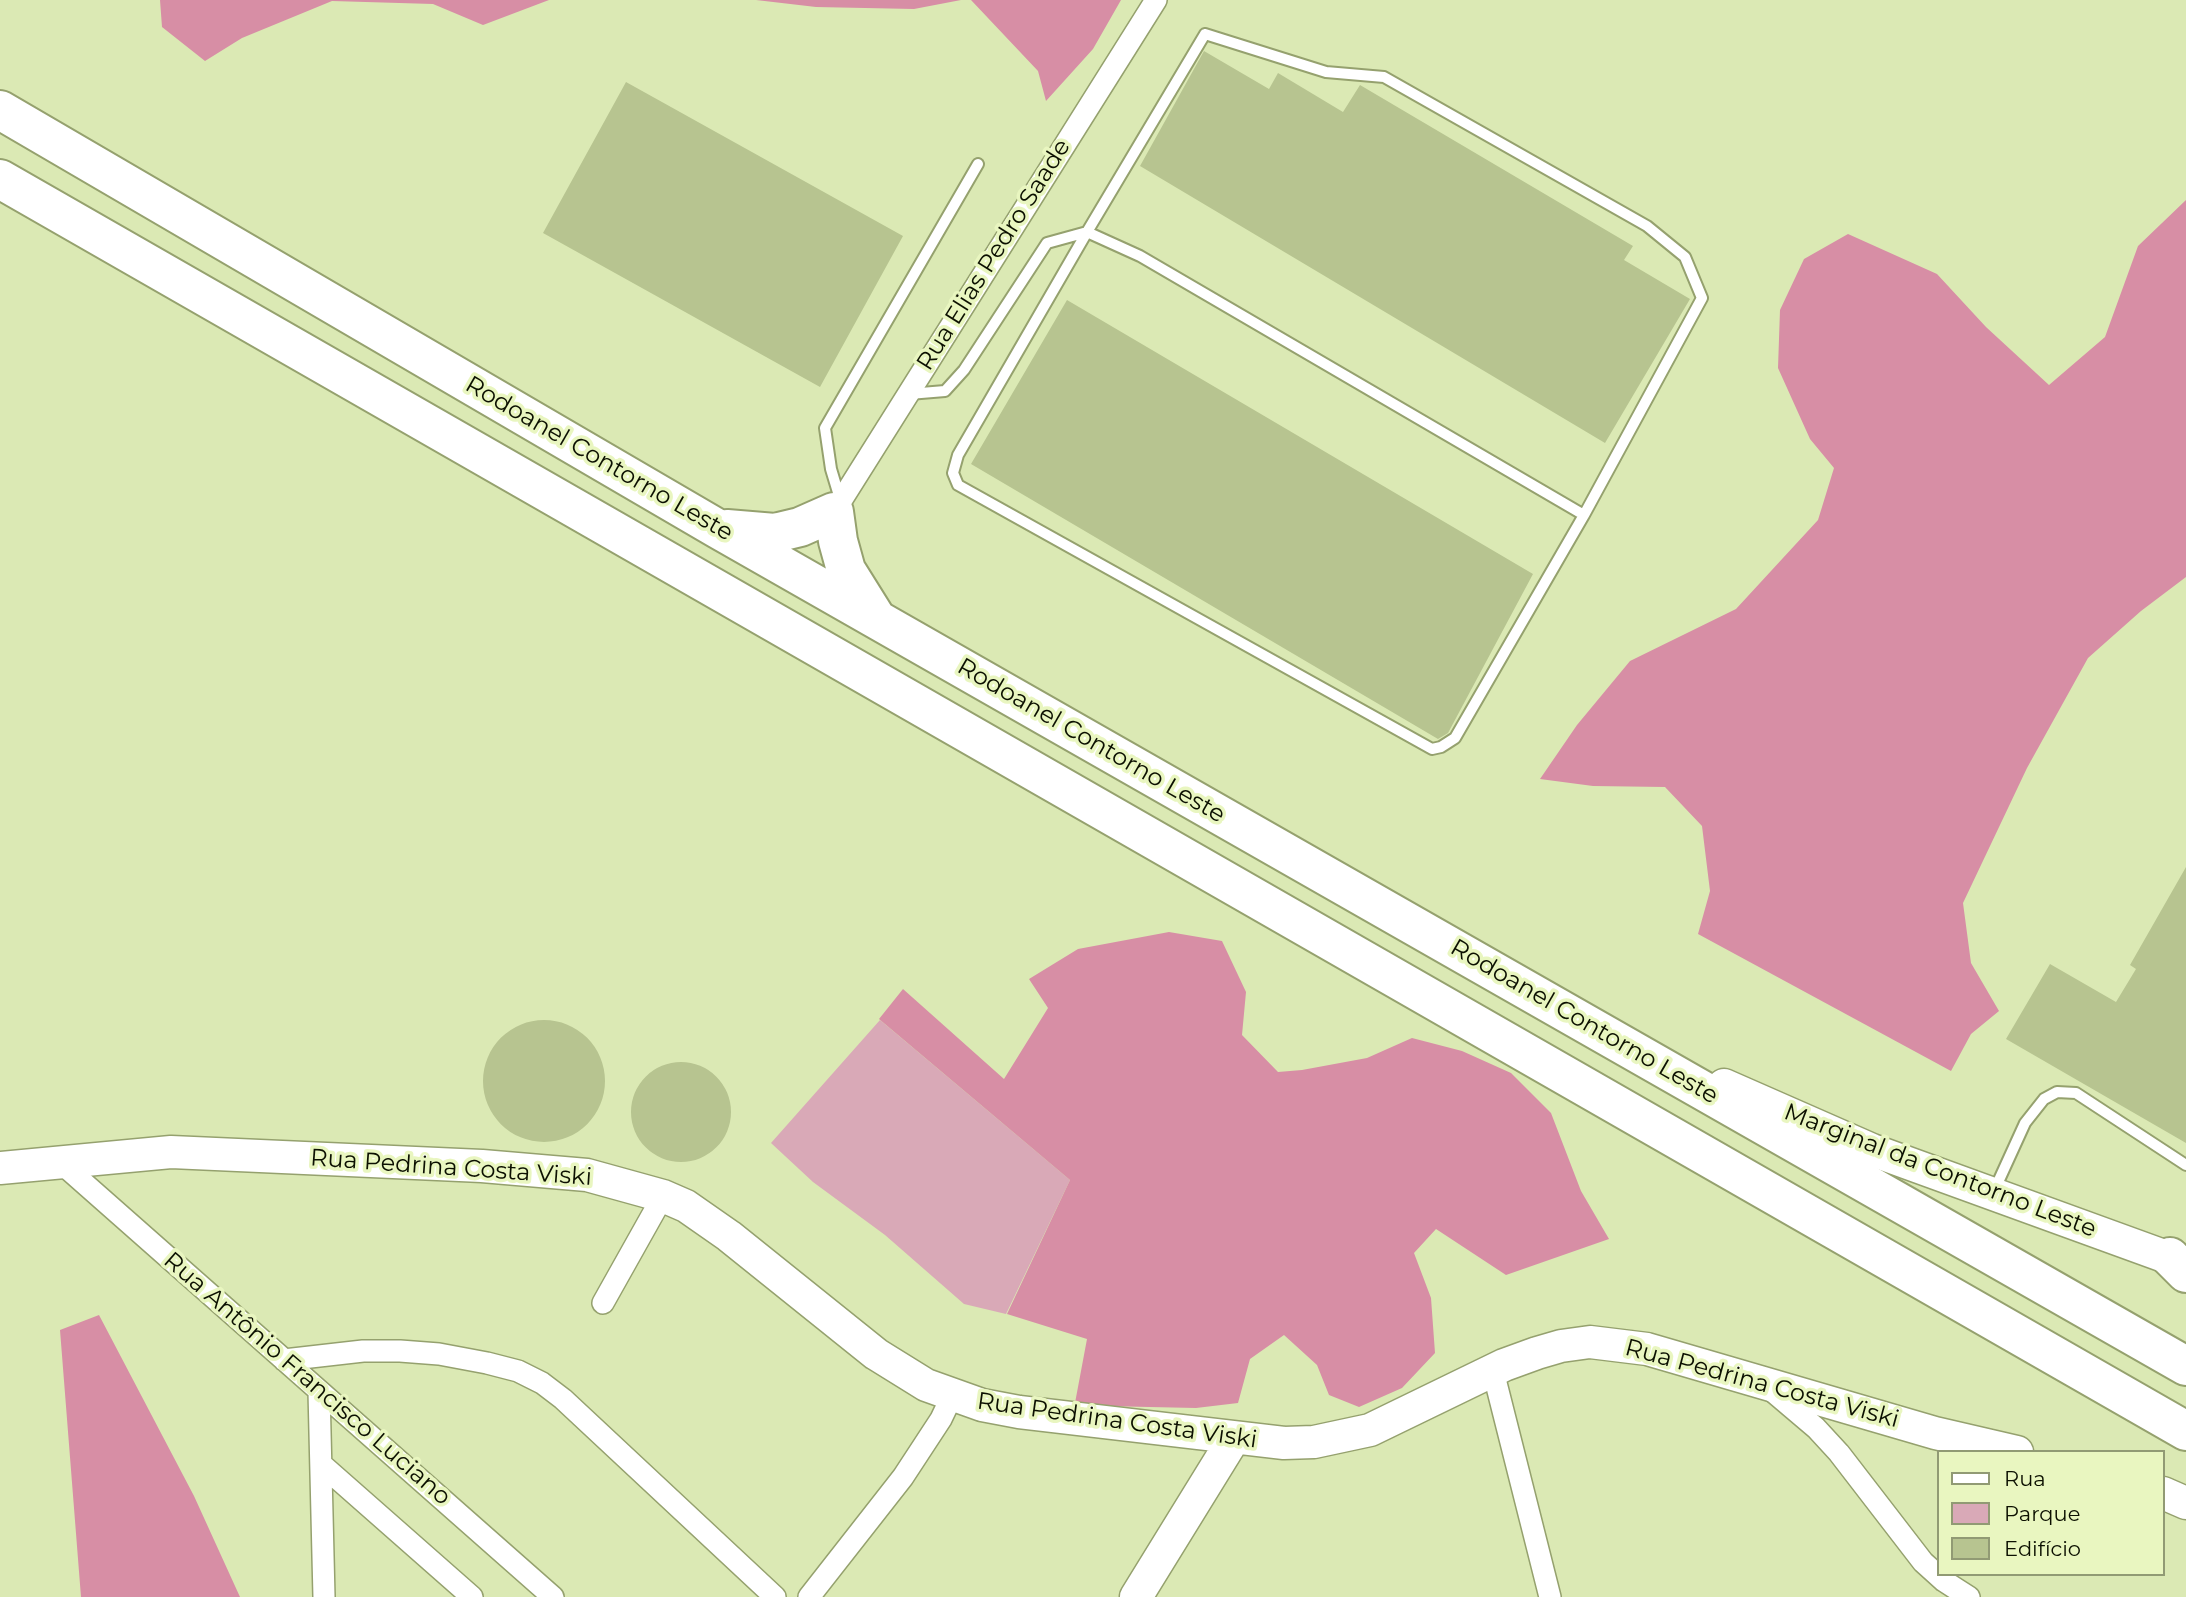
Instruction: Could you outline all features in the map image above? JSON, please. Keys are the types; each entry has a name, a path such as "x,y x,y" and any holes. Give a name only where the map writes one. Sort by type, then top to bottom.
{"highway":[{"name":"Rodoanel Contorno Leste","path":"0,110 718,529 2186,1366"},
{"path":"0,179 2186,1431"},
{"path":"718,529 775,533 800,527 837,507 838,541 846,570 877,620"}],"street":[{"name":"Rua Elias Pedro Saade","path":"837,507 1156,0"},
{"name":"Marginal da Contorno Leste","path":"1581,1020 1883,1154 2180,1265"},
{"name":"Rua Pedrina Costa Viski","path":"0,1168 171,1152 482,1166 587,1175 663,1196 706,1219 902,1372 952,1396 1019,1412 1234,1438 1284,1443 1314,1442 1344,1437 1396,1419 1493,1371 1537,1353 1590,1342 1647,1349 1961,1440 2008,1450"},
{"name":"Rua Antônio Francisco Luciano","path":"60,1162 553,1597"},
{"path":"603,1303 663,1196"},
{"path":"285,1360 400,1351 439,1354 518,1371 542,1383 563,1399 775,1597"},
{"path":"1493,1371 1550,1597"},
{"path":"1766,1385 1839,1453 1923,1562 1938,1576"},
{"path":"319,1391 324,1597"},
{"path":"809,1597 903,1477 935,1429 952,1396"},
{"path":"1136,1597 1234,1438"},
{"path":"321,1464 472,1597"},
{"path":"2165,1494 2186,1503"},
{"path":"1938,1576 1969,1597"}],"lane":[{"path":"1205,34 1326,72 1384,77 1636,219 1685,257 1702,298 1584,515 1455,738 1432,749 958,485 953,472 958,455 1087,232 1205,34"},
{"path":"837,507 825,428 978,163"},
{"path":"906,395 945,391 964,370 1046,243 1087,232 1140,256 1584,515"},
{"path":"1993,1194 2025,1123 2044,1099 2057,1091 2076,1093 2186,1165"}],"green space":[{"path":"880,1020 1070,1180 1006,1314 964,1304 885,1235 813,1182 771,1143"}],"shaded area":[{"path":"160,0 549,0 483,25 433,4 332,1 242,38 205,61 162,27"},
{"path":"756,0 961,0 914,9 816,7"},
{"path":"971,0 1121,0 1093,49 1046,101 1038,71"},
{"path":"2186,200 2186,577 2141,611 2088,658 2027,768 1963,903 1971,963 1999,1011 1971,1034 1951,1071 1698,934 1710,891 1702,826 1665,787 1593,786 1540,779 1577,725 1630,661 1736,609 1818,520 1834,468 1810,439 1778,368 1780,310 1804,259 1848,234 1937,274 1986,327 2049,385 2105,337 2138,246"},
{"path":"1169,932 1222,941 1246,992 1242,1035 1278,1072 1367,1058 1412,1038 1462,1051 1511,1073 1551,1113 1581,1191 1609,1239 1506,1275 1436,1229 1414,1253 1431,1298 1435,1353 1402,1388 1359,1407 1329,1395 1317,1365 1284,1335 1250,1359 1238,1403 1196,1408 1075,1403 1087,1339 1007,1314 1070,1180 879,1019 903,989 1004,1079 1048,1008 1029,979 1078,949"},
{"path":"99,1315 194,1496 240,1597 81,1597 60,1330"}],"building":[{"path":"1204,51 1269,89 1278,73 1343,112 1360,85 1633,246 1624,260 1690,299 1605,443 1140,166"},
{"path":"626,82 903,236 820,387 543,233"},
{"path":"1067,300 1533,574 1448,733 1438,739 971,464"},
{"path":"2186,867 2186,1143 2006,1039 2050,964 2116,1002 2136,969 2130,965"},
{"path":"544,1020 567,1025 587,1038 600,1058 605,1081 600,1104 587,1124 567,1137 544,1142 521,1137 501,1124 488,1104 483,1081 488,1058 501,1038 521,1025"},
{"path":"681,1062 700,1065 717,1076 728,1093 731,1112 728,1131 717,1148 700,1159 681,1162 662,1159 645,1148 634,1131 631,1112 634,1093 645,1076 662,1065"}]}
